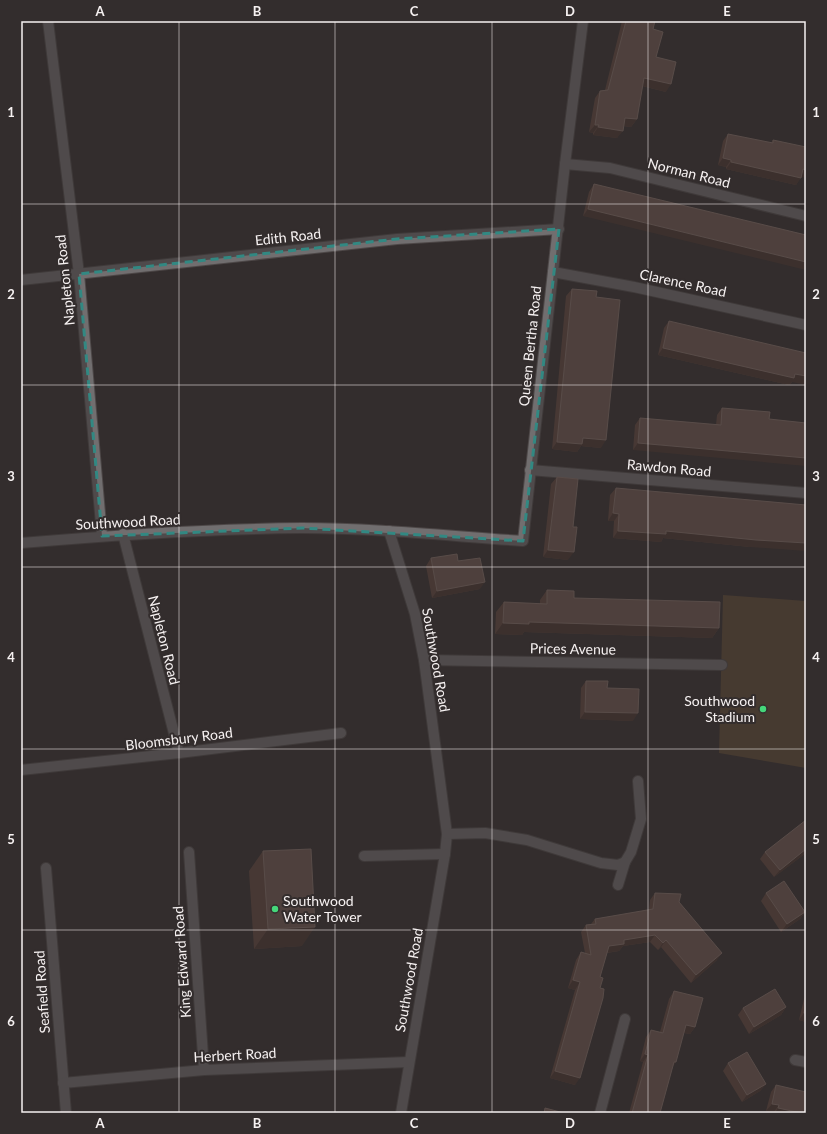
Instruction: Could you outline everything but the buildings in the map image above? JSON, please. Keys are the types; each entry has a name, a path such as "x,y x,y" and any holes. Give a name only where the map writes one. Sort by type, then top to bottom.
{"street":[{"name":"Napleton Road","path":"48,21 79,274 102,536"},
{"name":"Queen Bertha Road","path":"389,531 523,541 559,229 565,164 583,21"},
{"name":"Norman Road","path":"565,164 610,168 806,216"},
{"name":"Edith Road","path":"21,280 397,239 559,229"},
{"name":"Clarence Road","path":"553,272 634,287 806,325"},
{"name":"Rawdon Road","path":"530,470 806,493"},
{"name":"Southwood Road","path":"21,543 123,534 303,528 389,531 415,614 424,660 447,834 445,854 401,1113"},
{"name":"Napleton Road","path":"123,534 179,753"},
{"name":"Prices Avenue","path":"424,660 722,665"},
{"name":"Bloomsbury Road","path":"21,770 179,753 341,733"},
{"path":"618,885 641,819 638,781"},
{"path":"447,834 485,833 526,840 601,863 618,865 625,862"},
{"name":"King Edward Road","path":"189,852 204,1070"},
{"path":"364,856 445,854"},
{"name":"Seafield Road","path":"46,868 66,1113"},
{"path":"600,1113 625,1019"},
{"path":"795,1060 806,1062"},
{"name":"Herbert Road","path":"63,1083 204,1070 409,1062"}],"highlighted area":[{"path":"559,229 523,541 303,528 102,536 79,274 397,239"}],"shaded area":[{"name":"Southwood Stadium","path":"723,595 806,601 806,768 719,753"}],"place":[{"name":"Southwood Stadium","path":"763,709"},
{"name":"Southwood Water Tower","path":"275,909"}]}
